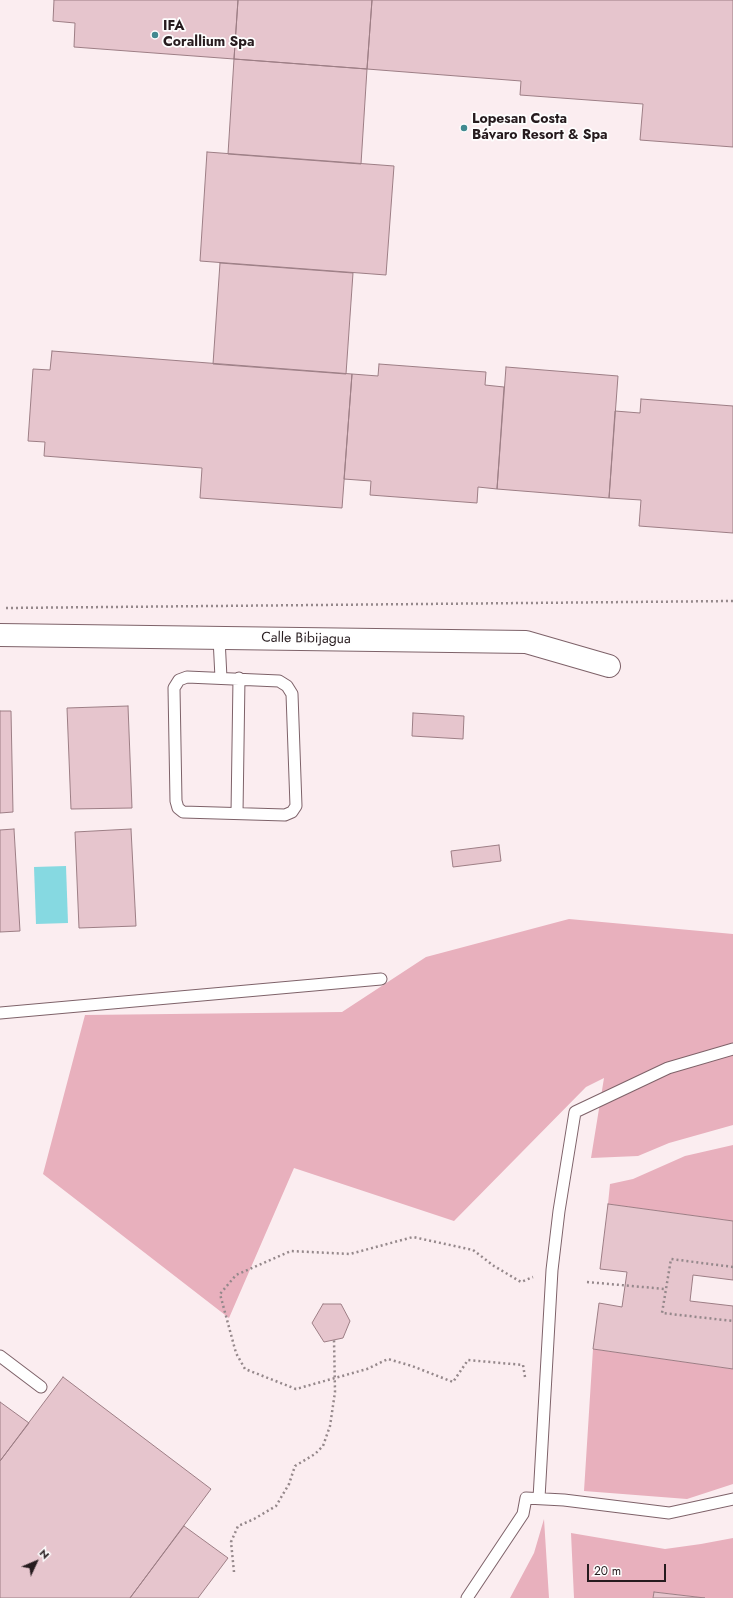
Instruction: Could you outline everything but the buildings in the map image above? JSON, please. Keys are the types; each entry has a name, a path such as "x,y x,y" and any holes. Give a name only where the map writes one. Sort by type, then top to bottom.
{"street":[{"name":"Calle Bibijagua","path":"0,635 526,642 609,666"}],"lane":[{"path":"219,638 221,678"},
{"path":"187,677 239,678 279,681 287,686 292,694 296,806 292,812 285,815 183,812 178,808 176,801 174,688 179,680 187,677"},
{"path":"237,813 239,678"},
{"path":"0,1013 381,979"},
{"path":"539,1498 552,1270 559,1211 575,1112 668,1068 733,1049"},
{"path":"0,1356 41,1387"},
{"path":"467,1598 523,1514 526,1498 539,1498 669,1513 733,1499"}],"path":[{"path":"0,608 733,601"},
{"path":"527,1383 523,1365 468,1360 453,1382 412,1366 388,1360 367,1369 296,1389 245,1369 236,1353 220,1294 236,1275 291,1251 350,1254 413,1237 473,1250 494,1266 521,1282 552,1270"},
{"path":"733,1267 671,1259 662,1313 733,1321"},
{"path":"587,1282 665,1289"},
{"path":"234,1572 231,1542 238,1526 254,1519 276,1506 289,1484 295,1466 315,1454 323,1446 330,1426 334,1392 334,1339"}],"shaded area":[{"path":"569,919 733,934 733,1125 669,1143 638,1156 591,1158 604,1078 586,1087 454,1221 294,1168 229,1318 43,1174 85,1015 342,1012 426,957"},
{"path":"733,1145 733,1221 608,1204 610,1184 633,1179 685,1156"},
{"path":"593,1349 733,1369 733,1484 687,1499 584,1491"},
{"path":"544,1519 549,1598 510,1598 534,1553"},
{"path":"571,1533 665,1549 733,1538 733,1598 705,1598 654,1592 653,1598 574,1598"}],"water":[{"path":"66,866 68,923 36,924 34,867"}],"place":[{"name":"IFA Corallium Spa","path":"155,35"},
{"name":"Lopesan Costa Bávaro Resort & Spa","path":"464,128"}]}
